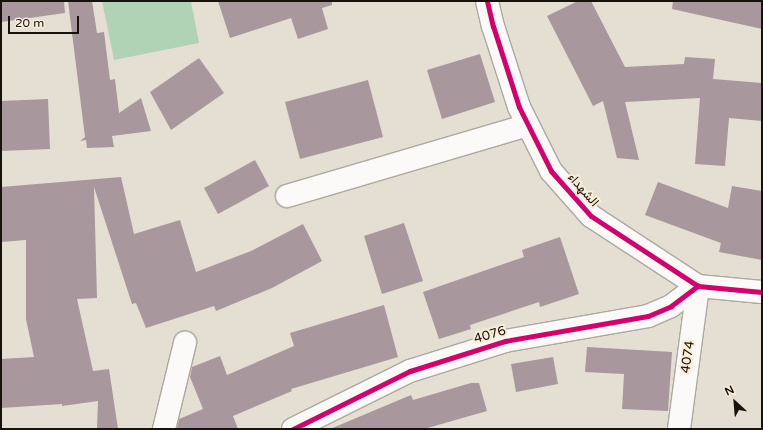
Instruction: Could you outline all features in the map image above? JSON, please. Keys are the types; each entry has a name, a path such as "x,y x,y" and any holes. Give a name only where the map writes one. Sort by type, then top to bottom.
{"street":[{"name":"الشهداء","path":"487,1 493,26 519,107 552,171 591,216 698,286 762,292"},
{"path":"287,196 528,125"},
{"name":"4076","path":"293,429 410,371 505,341 648,316 672,306 698,286"},
{"name":"4074","path":"680,429 698,286"},
{"path":"164,429 185,343"}],"green space":[{"path":"102,1 191,1 199,43 114,60"}],"building":[{"path":"1,1 64,1 65,13 1,22"},
{"path":"68,1 92,1 97,33 104,32 110,80 115,79 119,113 141,98 151,131 112,136 114,147 87,148 86,140 80,141 85,137"},
{"path":"218,1 332,1 332,5 322,8 328,29 298,39 291,18 230,38"},
{"path":"578,1 591,1 625,67 684,64 685,57 715,59 713,79 762,83 762,121 729,118 725,166 695,164 700,98 625,102 639,160 617,158 603,101 593,106 547,16"},
{"path":"673,1 762,1 762,29 672,9"},
{"path":"480,54 495,102 442,119 427,70"},
{"path":"199,58 224,93 171,130 150,92"},
{"path":"368,80 383,137 300,159 285,102"},
{"path":"48,99 50,149 1,151 1,101"},
{"path":"255,160 269,186 218,214 204,188"},
{"path":"121,177 134,234 180,220 196,272 251,251 303,224 322,261 272,288 216,311 214,306 146,328 136,303 132,304 94,187 97,298 77,299 93,371 109,369 118,429 97,429 98,401 62,406 62,404 1,408 1,359 34,357 26,319 26,240 1,242 1,187"},
{"path":"658,182 728,208 732,186 762,191 762,260 719,252 721,243 645,215"},
{"path":"404,223 423,281 382,294 364,236"},
{"path":"560,237 579,294 540,307 539,302 470,325 471,329 439,339 423,292 524,257 522,250"},
{"path":"384,305 398,357 291,389 292,391 233,416 238,429 177,429 179,419 203,409 190,377 192,367 220,356 227,375 294,346 290,333"},
{"path":"587,347 672,352 668,411 622,409 624,374 585,372"},
{"path":"553,357 558,384 516,392 511,364"},
{"path":"471,383 479,383 487,411 424,429 330,429 411,395 413,400"}],"cycle path":[{"path":"487,1 493,26 519,107 551,171 591,216 698,286 762,292"},
{"path":"293,429 410,371 505,341 648,316 671,306 698,286"}]}
